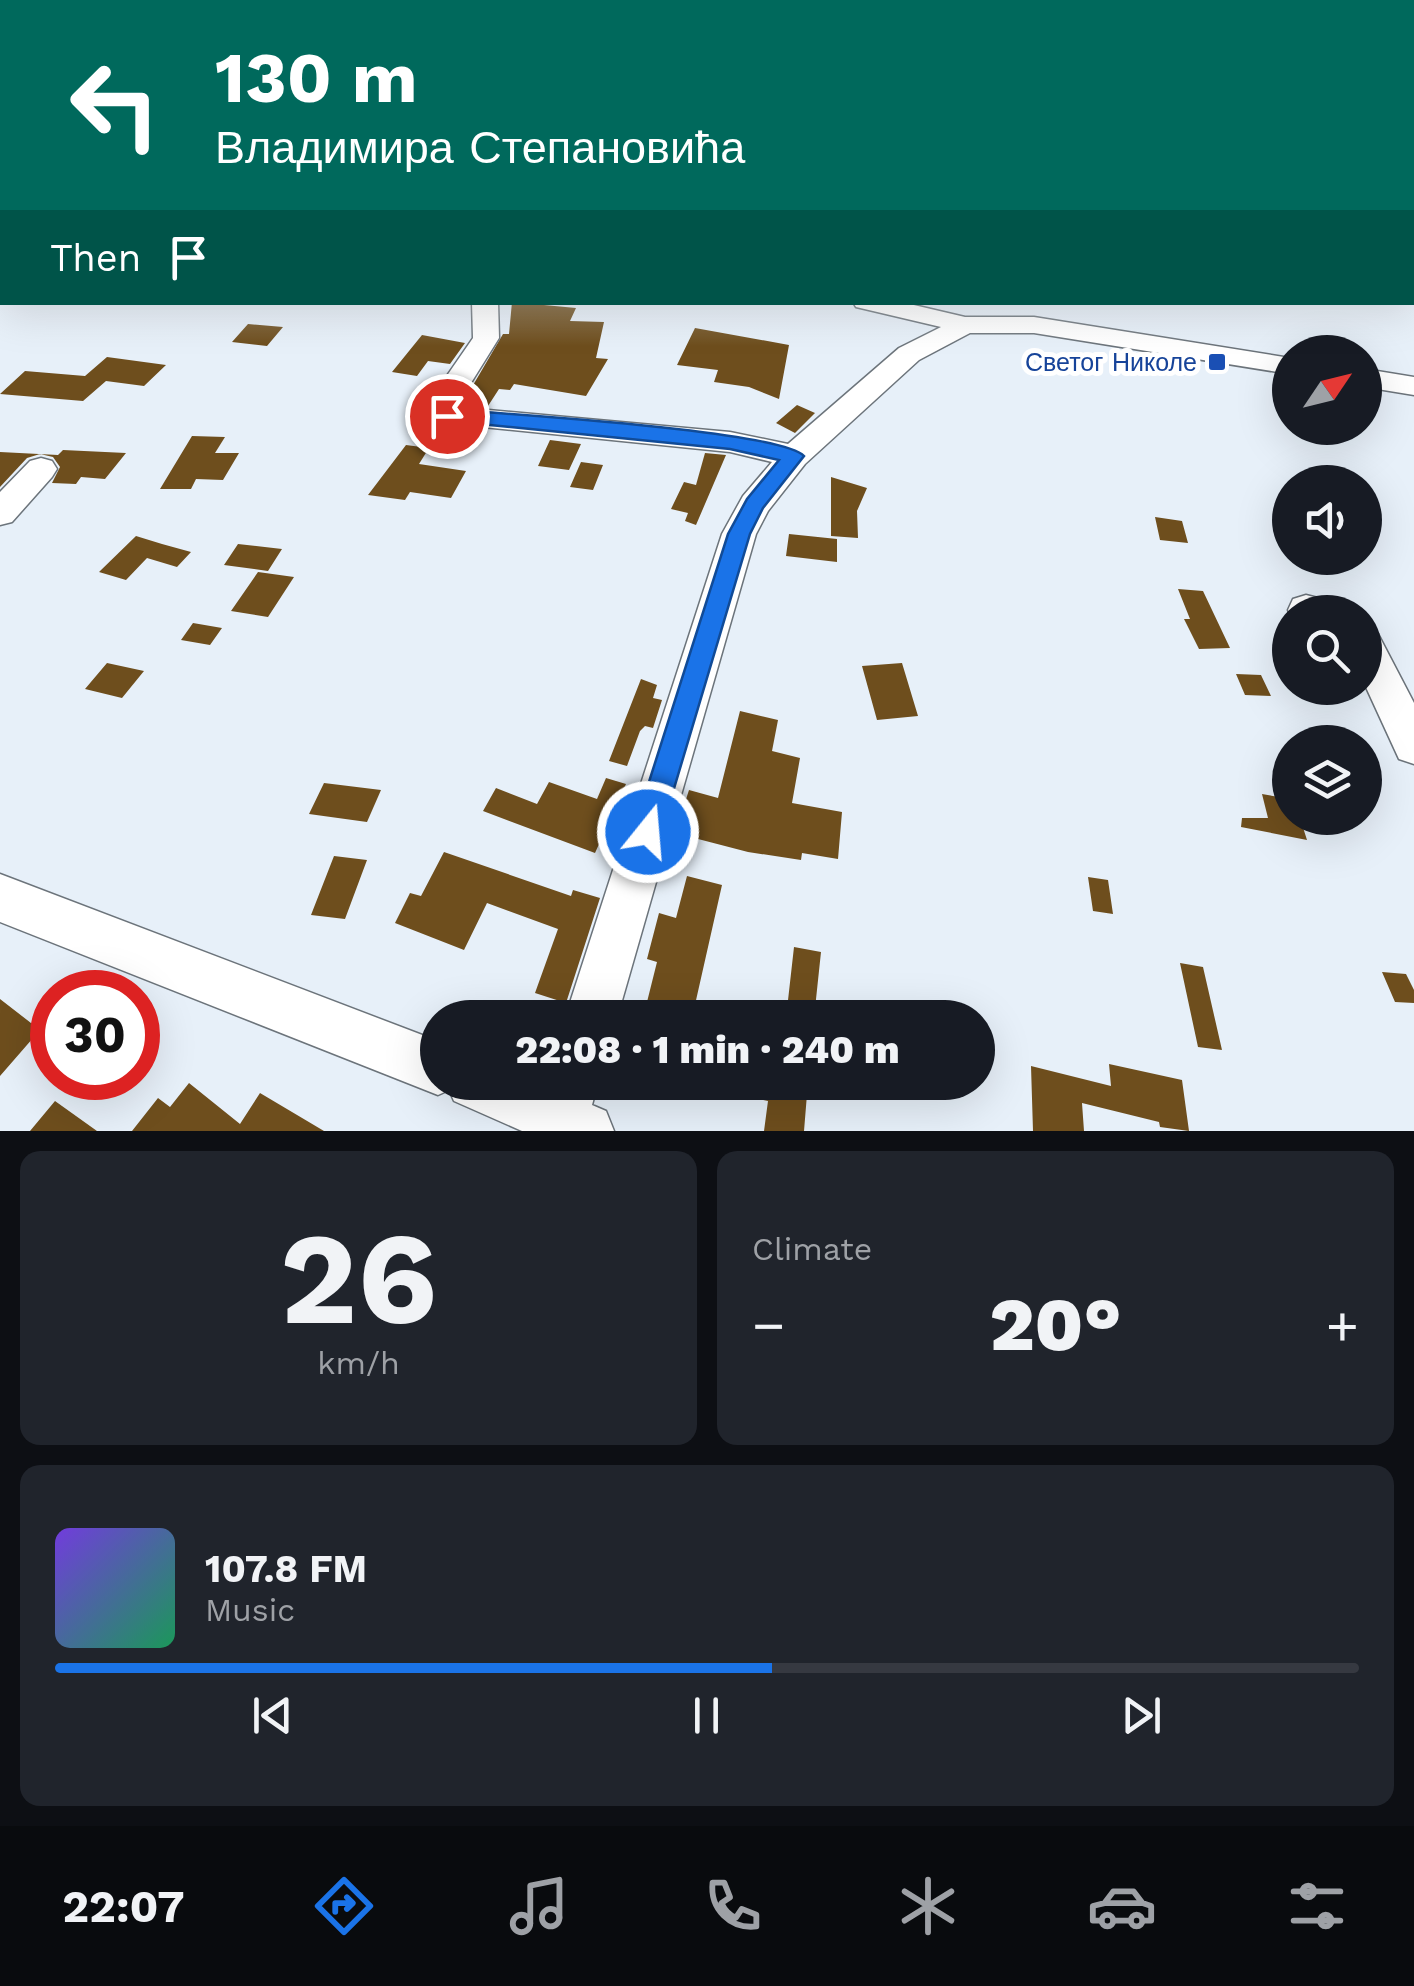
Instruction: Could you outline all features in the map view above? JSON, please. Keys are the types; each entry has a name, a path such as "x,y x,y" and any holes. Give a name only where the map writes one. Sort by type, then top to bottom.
{"street":[{"path":"485,305 486,338 441,406 444,415 730,442 794,456"},
{"path":"878,305 965,325 1034,325 1272,363"},
{"path":"597,1000 739,534 754,504 794,456 909,354 965,325"},
{"path":"1382,381 1414,386"},
{"path":"0,513 41,469"},
{"path":"1382,680 1414,745"},
{"path":"0,898 420,1061"},
{"path":"526,1100 570,1115"}],"building":[{"path":"512,305 576,308 570,321 604,322 596,358 608,359 586,396 514,384 510,390 499,389 488,406 462,404 503,334 509,334"},
{"path":"248,324 283,327 267,346 232,342"},
{"path":"695,328 789,345 779,399 749,387 714,382 718,370 677,365"},
{"path":"422,335 465,343 450,364 428,361 417,376 392,372"},
{"path":"107,357 166,365 144,386 106,381 83,401 0,394 25,371 85,376"},
{"path":"797,405 815,413 795,433 776,423"},
{"path":"192,436 225,437 215,453 239,453 223,480 196,479 191,489 160,489"},
{"path":"550,440 581,444 569,470 538,466"},
{"path":"406,445 429,448 419,464 466,471 451,498 410,492 405,500 368,495"},
{"path":"63,450 126,453 105,479 81,477 76,484 52,483 60,467 53,457 40,454 58,455"},
{"path":"0,452 40,454 27,458 0,487"},
{"path":"705,453 726,455 696,525 685,521 688,513 671,509 684,482 696,485"},
{"path":"581,462 603,465 593,490 570,487"},
{"path":"831,477 867,488 857,511 858,538 831,536"},
{"path":"1155,517 1182,521 1188,543 1160,540"},
{"path":"789,534 837,539 837,562 786,556"},
{"path":"136,536 191,552 177,567 147,558 126,580 99,572"},
{"path":"238,544 282,549 268,571 224,565"},
{"path":"258,572 294,577 268,617 231,611"},
{"path":"1178,589 1203,591 1230,648 1199,649 1184,619 1190,619"},
{"path":"193,623 222,628 210,645 181,640"},
{"path":"107,663 144,671 122,698 85,689"},
{"path":"902,663 918,716 877,720 862,666"},
{"path":"1236,674 1261,675 1271,696 1245,695"},
{"path":"641,679 657,685 653,698 662,700 653,728 645,726 640,731 627,766 609,761"},
{"path":"740,711 778,720 772,751 800,758 792,803 842,812 838,859 802,853 801,860 748,852 675,833 689,790 718,798"},
{"path":"606,778 626,784 595,853 483,811 496,788 537,804 549,782 597,799"},
{"path":"324,783 381,790 367,822 309,814"},
{"path":"1262,794 1272,796 1272,833 1241,827 1242,818 1268,818"},
{"path":"444,852 571,896 573,890 600,898 567,1000 535,993 558,929 487,903 464,950 395,923 410,893 421,896"},
{"path":"334,856 367,860 345,919 311,915"},
{"path":"687,876 722,885 696,1000 648,1000 657,962 647,959 659,913 676,918"},
{"path":"1088,877 1108,880 1113,914 1093,911"},
{"path":"794,947 821,952 816,1000 788,1000"},
{"path":"1180,963 1203,967 1222,1050 1198,1047"},
{"path":"1382,972 1406,974 1414,990 1414,1003 1395,1002"},
{"path":"0,999 30,1022 30,1042 0,1076"},
{"path":"1109,1064 1182,1080 1189,1131 1160,1127 1159,1122 1082,1103 1084,1131 1033,1131 1031,1066 1111,1086"},
{"path":"189,1083 240,1124 260,1093 324,1131 132,1131 156,1100 170,1107"},
{"path":"764,1100 807,1100 804,1131 764,1131 768,1101"},
{"path":"55,1101 97,1131 30,1131"}],"place":[{"name":"Светог Николе","path":"1217,362"}],"route":[{"path":"447,416 730,442 794,456 754,504 739,534 648,832"}]}
